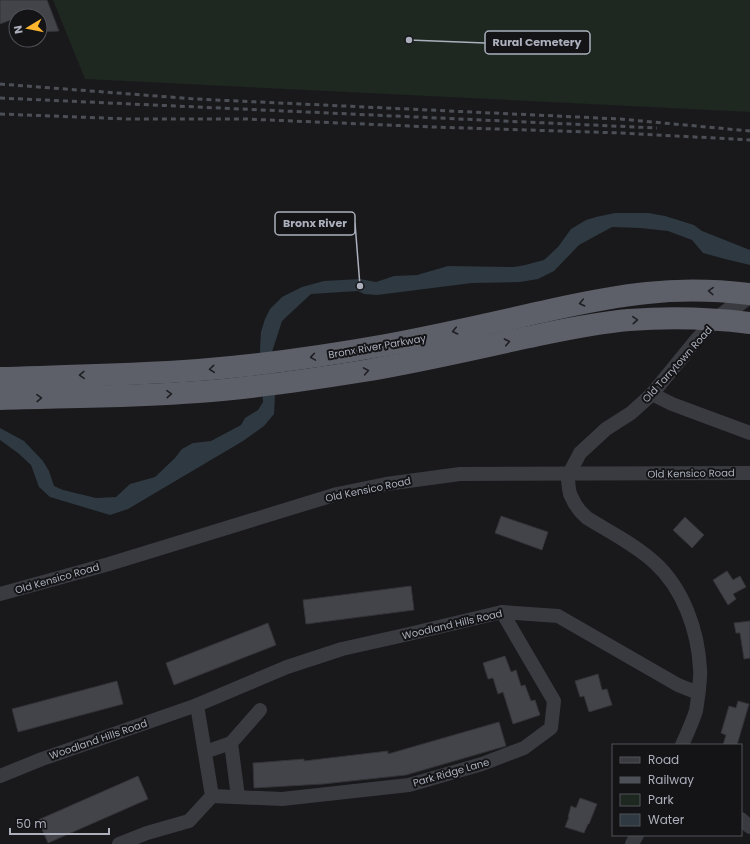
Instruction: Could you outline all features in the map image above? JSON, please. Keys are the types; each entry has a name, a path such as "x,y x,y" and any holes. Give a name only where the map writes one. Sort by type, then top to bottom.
{"highway":[{"name":"Bronx River Parkway","path":"0,378 165,372 251,365 388,345 624,296 666,291 696,290 750,294"},
{"path":"0,400 150,395 199,392 286,383 391,366 557,331 604,323 676,318 750,323"}],"street":[{"name":"Old Tarrytown Road","path":"682,744 696,710 701,670 694,631 687,610 677,590 664,572 654,562 643,553 587,518 580,511 570,494 568,480 580,453 606,430 631,413 652,394 697,339 716,320 750,294"},
{"path":"652,394 672,404 750,433"},
{"name":"Old Kensico Road","path":"0,594 108,564 336,494 386,484 460,474 750,473"},
{"name":"Woodland Hills Road","path":"0,776 42,758 197,705 287,667 342,649 502,612 558,616 678,685 698,693"},
{"name":"Park Ridge Lane","path":"212,796 282,799 409,785 482,764 524,748 551,728 554,701 502,612"},
{"path":"119,844 147,833 189,821 212,796 197,705"},
{"path":"205,752 231,742 260,710"},
{"path":"231,742 238,797"},
{"path":"742,820 750,827"}],"green space":[{"path":"53,0 750,0 750,112 85,79"}],"water":[{"path":"615,213 648,213 665,216 694,225 702,231 750,250 750,265 703,253 692,240 668,231 612,227 579,245 554,271 538,279 520,282 472,283 377,295 364,294 358,291 311,294 282,321 272,352 275,395 274,414 264,426 243,441 128,509 110,515 50,497 39,487 31,465 0,440 0,428 24,441 43,461 49,471 54,486 63,490 96,498 116,497 130,484 155,477 175,458 182,449 193,443 211,441 241,425 245,418 258,410 263,402 260,349 261,332 270,309 282,297 302,287 324,281 360,279 376,282 394,276 417,275 448,266 514,267 525,265 544,260 558,247 571,229 586,220"}],"building":[{"path":"0,0 47,0 59,31 48,32 48,8 8,8 8,21 0,24"},
{"path":"501,516 548,532 542,550 495,533"},
{"path":"685,517 704,535 692,548 673,530"},
{"path":"727,571 733,580 740,576 746,587 733,594 736,599 728,605 713,580"},
{"path":"411,586 414,610 306,624 303,600"},
{"path":"750,621 750,658 744,659 740,633 736,633 734,623"},
{"path":"268,623 276,645 174,685 166,663"},
{"path":"505,656 511,672 516,670 521,686 525,685 531,701 535,700 540,715 513,724 503,692 498,694 493,678 488,679 483,663"},
{"path":"598,674 602,690 607,689 612,705 589,712 584,696 580,697 575,681"},
{"path":"117,681 123,704 18,732 12,709"},
{"path":"738,701 749,704 737,744 723,744 726,735 721,733 729,706 736,708"},
{"path":"499,722 506,746 406,775 323,784 254,788 253,763 304,759 304,761 388,751 388,754"},
{"path":"138,776 148,799 48,843 38,820"},
{"path":"580,798 597,804 584,833 565,827 571,806 576,808"}],"railway":[{"path":"0,84 195,99 620,119 750,131"},
{"path":"0,98 657,128"},
{"path":"0,114 128,119 246,119 622,133 750,140"}],"place":[{"name":"Rural Cemetery","path":"409,40"},
{"name":"Bronx River","path":"360,286"}]}
